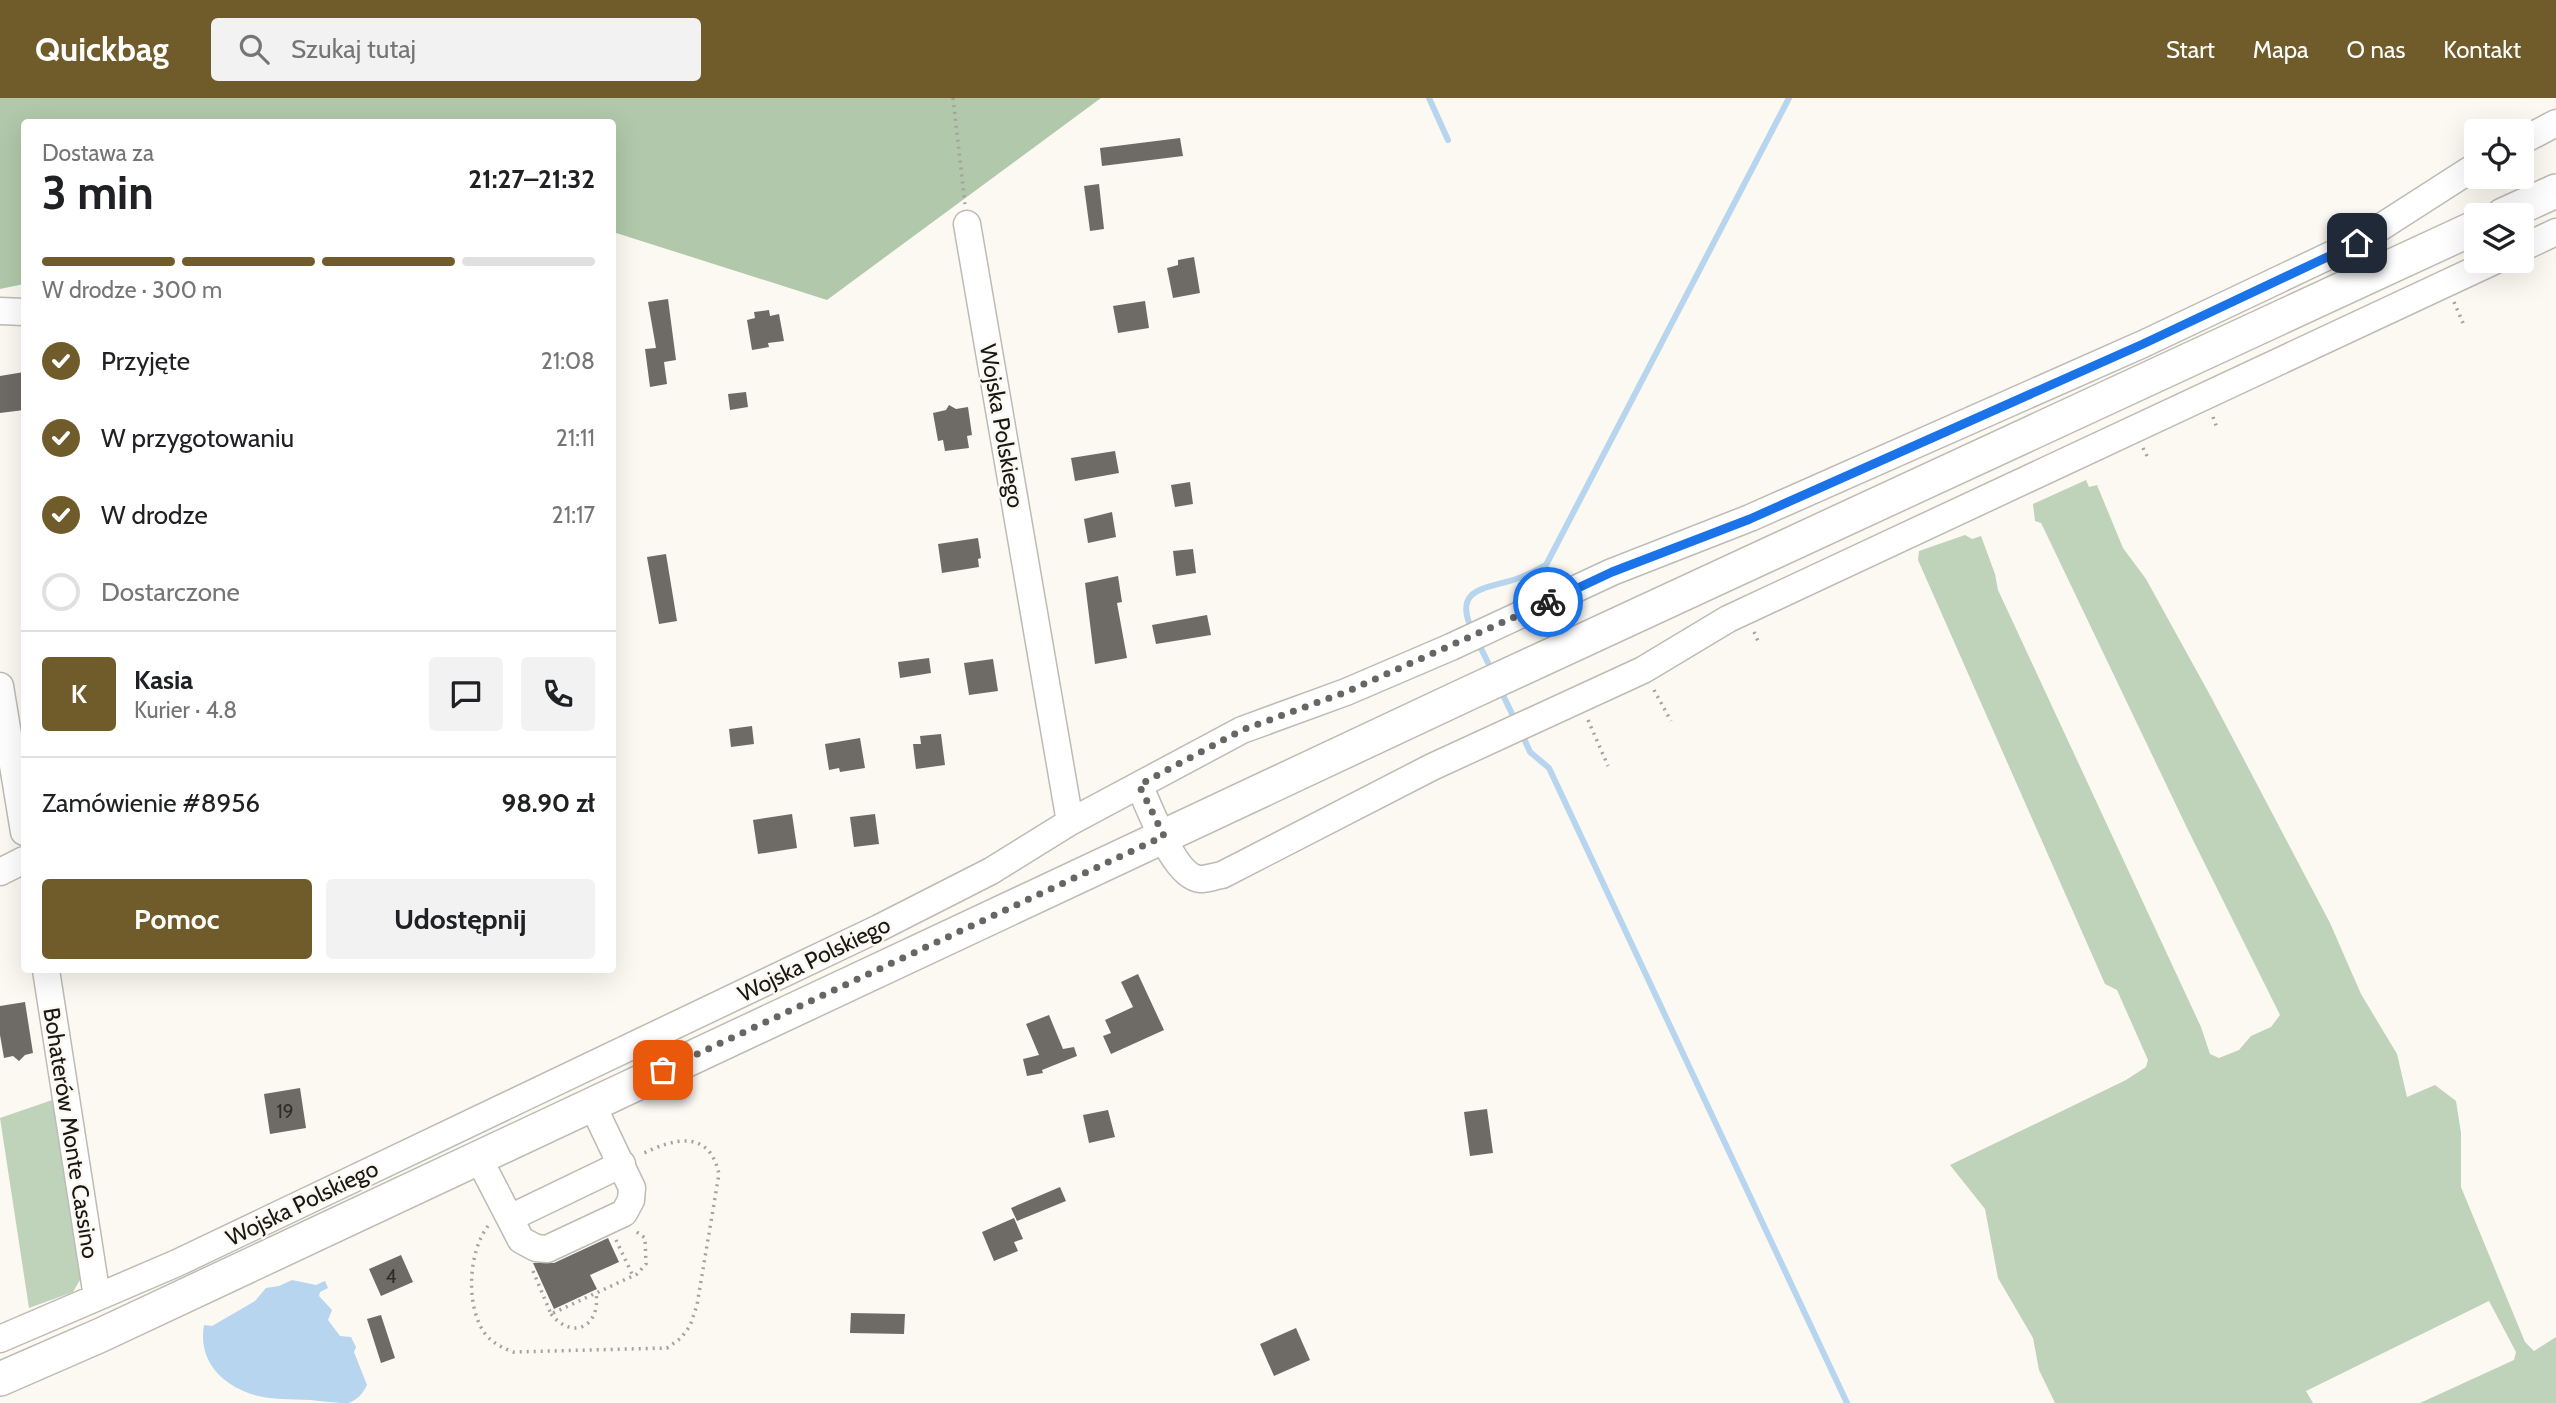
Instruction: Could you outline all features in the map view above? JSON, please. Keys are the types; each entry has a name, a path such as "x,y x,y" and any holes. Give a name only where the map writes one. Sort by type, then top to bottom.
{"main road":[{"path":"2530,203 2556,191"},
{"name":"Wojska Polskiego","path":"0,1379 90,1340 1522,668 2464,234"}],"street":[{"path":"2534,135 2556,123"},
{"path":"1070,822 1242,730 1346,692 1451,647 1612,572 1750,519 2143,344 2357,243 2464,174"},
{"name":"Wojska Polskiego","path":"0,1339 177,1263 832,951 991,871 1070,822 967,224"},
{"path":"2534,242 2556,232"},
{"path":"1139,785 1175,861 1184,872 1199,879 1222,875 1432,767 1643,670 1728,619 2468,273"},
{"path":"0,311 21,312"},
{"path":"0,686 21,814"},
{"path":"0,872 21,862"},
{"name":"Bohaterów Monte Cassino","path":"46,973 97,1297"},
{"path":"478,1157 512,1223 536,1248 547,1249 624,1213 631,1200 632,1188 592,1104"},
{"path":"512,1223 622,1164"}],"path":[{"path":"953,98 967,224"},
{"path":"1643,670 1671,721"},
{"path":"1579,700 1608,766"},
{"path":"596,1293 598,1308 593,1319 582,1328 570,1329 560,1324 551,1314 512,1223 492,1221 475,1250 470,1282 475,1308 485,1333 499,1346 513,1352 667,1348 681,1338 690,1326 697,1305 719,1174 716,1159 701,1144 681,1140 662,1145 622,1164"},
{"path":"551,1314 633,1276 646,1264 646,1238 628,1226 608,1220"},
{"path":"608,1220 633,1276"}],"green space":[{"path":"0,98 1101,98 827,300 616,233 616,119 21,119 21,285 0,289"},
{"path":"2086,480 2089,487 2097,485 2123,548 2146,579 2330,923 2361,994 2397,1054 2407,1097 2435,1085 2456,1101 2461,1133 2461,1187 2525,1342 2534,1351 2556,1337 2556,1403 2420,1403 2514,1360 2516,1352 2489,1301 2306,1391 2313,1403 2055,1403 2039,1370 2033,1338 1998,1278 1985,1209 1950,1165 2126,1080 2146,1067 2148,1060 2117,990 2105,984 1918,560 1919,551 1965,535 1972,539 1981,536 1998,590 2201,1027 2210,1054 2219,1058 2239,1050 2251,1036 2271,1027 2280,1015 2044,529 2041,523 2035,521 2033,504"},
{"path":"58,1098 84,1273 73,1292 29,1308 0,1118"}],"water":[{"path":"292,1280 316,1285 325,1281 328,1288 320,1292 319,1296 332,1310 328,1320 340,1336 351,1337 367,1385 352,1402 280,1399 251,1394 220,1376 208,1359 204,1349 204,1325 212,1326 255,1301 266,1288"}],"building":[{"path":"1180,138 1183,156 1102,166 1100,148"},
{"path":"1099,184 1104,229 1090,231 1084,186"},
{"path":"1194,257 1200,293 1173,298 1167,268 1178,265 1178,260"},
{"path":"668,299 676,360 664,362 667,384 650,387 645,349 656,348 648,302"},
{"path":"1145,301 1149,328 1118,333 1113,306"},
{"path":"769,310 770,316 779,314 784,341 768,343 769,347 752,350 747,320 755,318 754,312"},
{"path":"21,372 21,410 0,413 0,376"},
{"path":"746,392 748,407 730,410 728,394"},
{"path":"949,405 956,409 968,407 972,435 967,436 969,448 945,451 943,440 938,441 933,413 946,410"},
{"path":"1115,451 1119,473 1075,481 1071,458"},
{"path":"1190,482 1193,504 1175,507 1171,485"},
{"path":"1112,512 1116,537 1088,543 1084,519"},
{"path":"978,538 981,558 978,559 979,567 942,573 938,544"},
{"path":"1193,549 1196,573 1176,576 1173,551"},
{"path":"666,554 677,621 659,624 647,557"},
{"path":"1118,576 1122,602 1117,603 1127,658 1095,664 1085,583"},
{"path":"1207,615 1211,635 1156,644 1152,625"},
{"path":"929,658 931,673 900,678 898,662"},
{"path":"993,659 998,691 969,695 964,663"},
{"path":"752,726 754,744 731,747 729,729"},
{"path":"941,734 945,765 916,769 913,744 921,744 920,736"},
{"path":"860,738 865,768 840,772 839,768 829,770 825,744"},
{"path":"792,814 797,848 758,854 753,820"},
{"path":"875,814 879,844 854,847 850,817"},
{"path":"1138,974 1164,1030 1111,1054 1103,1036 1111,1033 1105,1020 1133,1007 1121,982"},
{"path":"25,1002 33,1053 25,1055 19,1061 13,1056 4,1058 0,1035 0,1006"},
{"path":"1049,1015 1063,1049 1074,1047 1077,1056 1042,1070 1043,1073 1027,1076 1023,1059 1039,1055 1026,1024"},
{"path":"300,1088 306,1128 270,1134 264,1094"},
{"path":"1487,1109 1493,1153 1470,1156 1464,1112"},
{"path":"1108,1110 1115,1137 1089,1143 1083,1115"},
{"path":"1060,1187 1066,1201 1017,1221 1011,1208"},
{"path":"1014,1218 1023,1239 1014,1242 1018,1251 994,1261 982,1232"},
{"path":"608,1238 619,1262 590,1275 597,1289 554,1309 533,1263 554,1263"},
{"path":"401,1255 413,1282 381,1296 369,1269"},
{"path":"851,1313 905,1314 904,1334 850,1333"},
{"path":"381,1315 395,1358 381,1363 367,1319"},
{"path":"1296,1328 1310,1360 1274,1376 1260,1344"}],"waterway":[{"path":"1429,98 1448,140"},
{"path":"1472,630 1467,616 1466,605 1469,598 1484,588 1520,578 1546,565 1789,98"},
{"path":"1477,640 1492,671"},
{"path":"1501,691 1516,722"},
{"path":"1521,732 1530,752 1549,768 1847,1403"}],"way so far":[{"path":"663,1070 1164,836 1139,785 1204,749 1242,730 1346,692 1548,602"}],"route":[{"path":"1548,602 1612,572 1750,519 2143,344 2357,243"}]}
